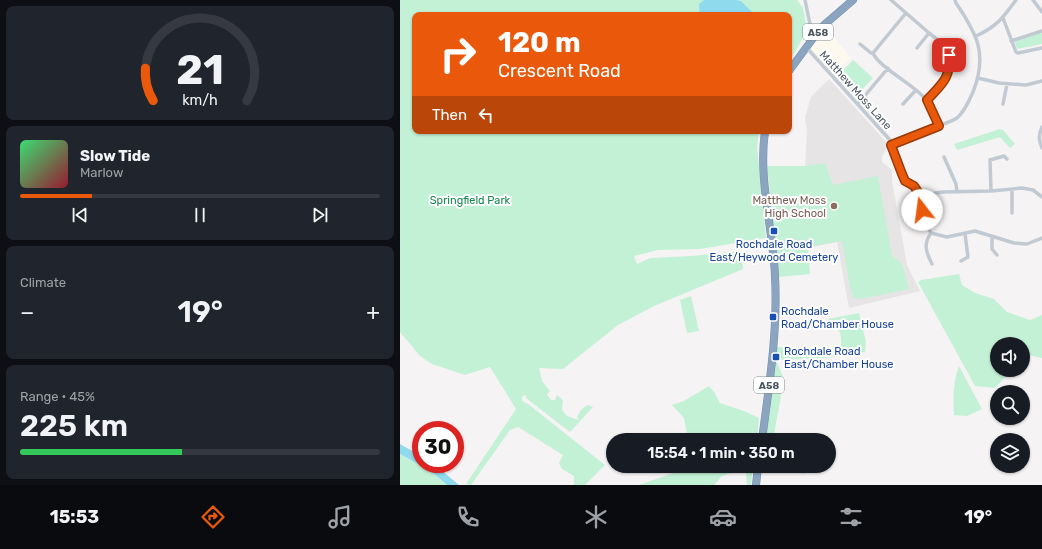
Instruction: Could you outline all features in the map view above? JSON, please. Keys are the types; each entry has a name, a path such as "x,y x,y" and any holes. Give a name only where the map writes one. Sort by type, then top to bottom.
{"highway":[{"name":"A58","path":"792,67 824,25 853,0"},
{"name":"A58","path":"763,433 772,368 775,330 775,275 763,164 765,134"},
{"path":"756,485 757,473"}],"street":[{"path":"804,0 811,28 816,34"},
{"path":"891,0 929,34 943,44 949,55 950,65 946,80 927,100"},
{"path":"891,145 957,118 970,99 978,78 981,58 976,36 955,0"},
{"path":"976,36 990,30 1003,18 1016,0"},
{"path":"1033,0 1042,12"},
{"path":"873,53 906,14"},
{"path":"1003,18 1014,50 1018,52 1042,48"},
{"path":"1011,41 1042,31"},
{"path":"916,48 929,34"},
{"path":"860,44 873,53 888,68 927,100 939,126"},
{"name":"Matthew Moss Lane","path":"806,47 890,140 905,181 914,186 919,196"},
{"path":"858,104 888,68"},
{"path":"978,78 1007,84 1026,85 1042,81"},
{"path":"1002,104 1007,84"},
{"path":"903,104 916,90"},
{"path":"1042,127 1039,141 1042,148"},
{"path":"991,191 990,160 1004,156 1007,159"},
{"path":"944,157 956,184 957,192"},
{"path":"1042,197 1033,190 1022,188 1012,190 942,192 919,196 924,223 931,233 947,237 975,232 1014,243 1027,244 1042,238"},
{"path":"1012,190 1012,213"},
{"path":"931,233 926,244 928,257 932,264"},
{"path":"961,261 968,257 965,234"},
{"path":"992,236 992,249 997,254"}],"shaded area":[{"path":"826,27 851,58 833,75 810,48"},
{"name":"Matthew Moss High School","path":"829,79 887,143 887,148 882,156 882,162 892,170 892,181 907,265 920,291 849,308 837,242 812,247 767,166 805,166 807,131 805,117 811,97"}],"green space":[{"name":"Springfield Park","path":"400,0 797,0 803,8 807,30 792,58 792,12 412,12 412,134 759,134 757,147 766,238 700,249 658,250 634,256 637,264 650,258 692,256 741,251 743,269 654,306 618,325 563,369 539,368 542,381 550,391 547,395 551,400 555,400 557,395 563,400 562,410 567,416 579,420 577,417 580,411 588,405 593,407 570,432 526,398 526,396 524,395 522,397 522,401 528,404 605,465 585,485 574,485 574,476 562,469 559,463 563,455 518,427 510,430 471,485 466,484 516,409 490,367 465,375 432,364 420,356 400,332"},
{"path":"1042,32 1042,44 1017,49 1016,41"},
{"path":"853,60 873,78 857,95 838,76"},
{"path":"1000,129 1003,130 1015,144 1010,148 1000,137 957,150 954,144"},
{"path":"825,163 833,185 878,176 892,256 902,264 909,289 860,299 853,297 842,241 808,247 810,274 779,277 767,166 805,166"},
{"path":"959,274 962,285 975,293 994,299 1007,312 1030,320 1042,315 1042,358 1030,355 1030,337 990,337 990,377 1005,377 998,385 990,385 990,388 975,386 918,282 921,280"},
{"path":"691,296 699,331 687,333 680,300"},
{"path":"859,313 866,342 865,352 825,358 776,360 784,379 774,433 766,433 777,347 793,348 805,346 811,353 824,354 841,348 839,331 828,319"},
{"path":"959,366 982,409 967,416 954,415 954,390"},
{"path":"709,386 720,403 759,418 758,433 687,433 684,418 672,405 684,401"},
{"path":"400,454 412,461 412,473 433,473 447,485 400,485"},
{"path":"673,473 730,473 722,476 714,485 639,485"},
{"path":"746,473 752,473 751,485 747,485"}],"water":[{"path":"704,0 736,0 741,1 752,12 700,12 699,4"},
{"path":"400,444 412,451 412,461 400,454"},
{"path":"433,473 445,473 459,485 447,485"}],"place":[{"name":"Matthew Moss High School","path":"834,206"},
{"name":"Rochdale Road East/Heywood Cemetery","path":"774,231"},
{"name":"Rochdale Road/Chamber House","path":"773,317"},
{"name":"Rochdale Road East/Chamber House","path":"776,357"}],"route":[{"path":"922,210 918,192 914,186 905,181 891,145 939,126 927,100 946,80 950,65 949,55"}]}
